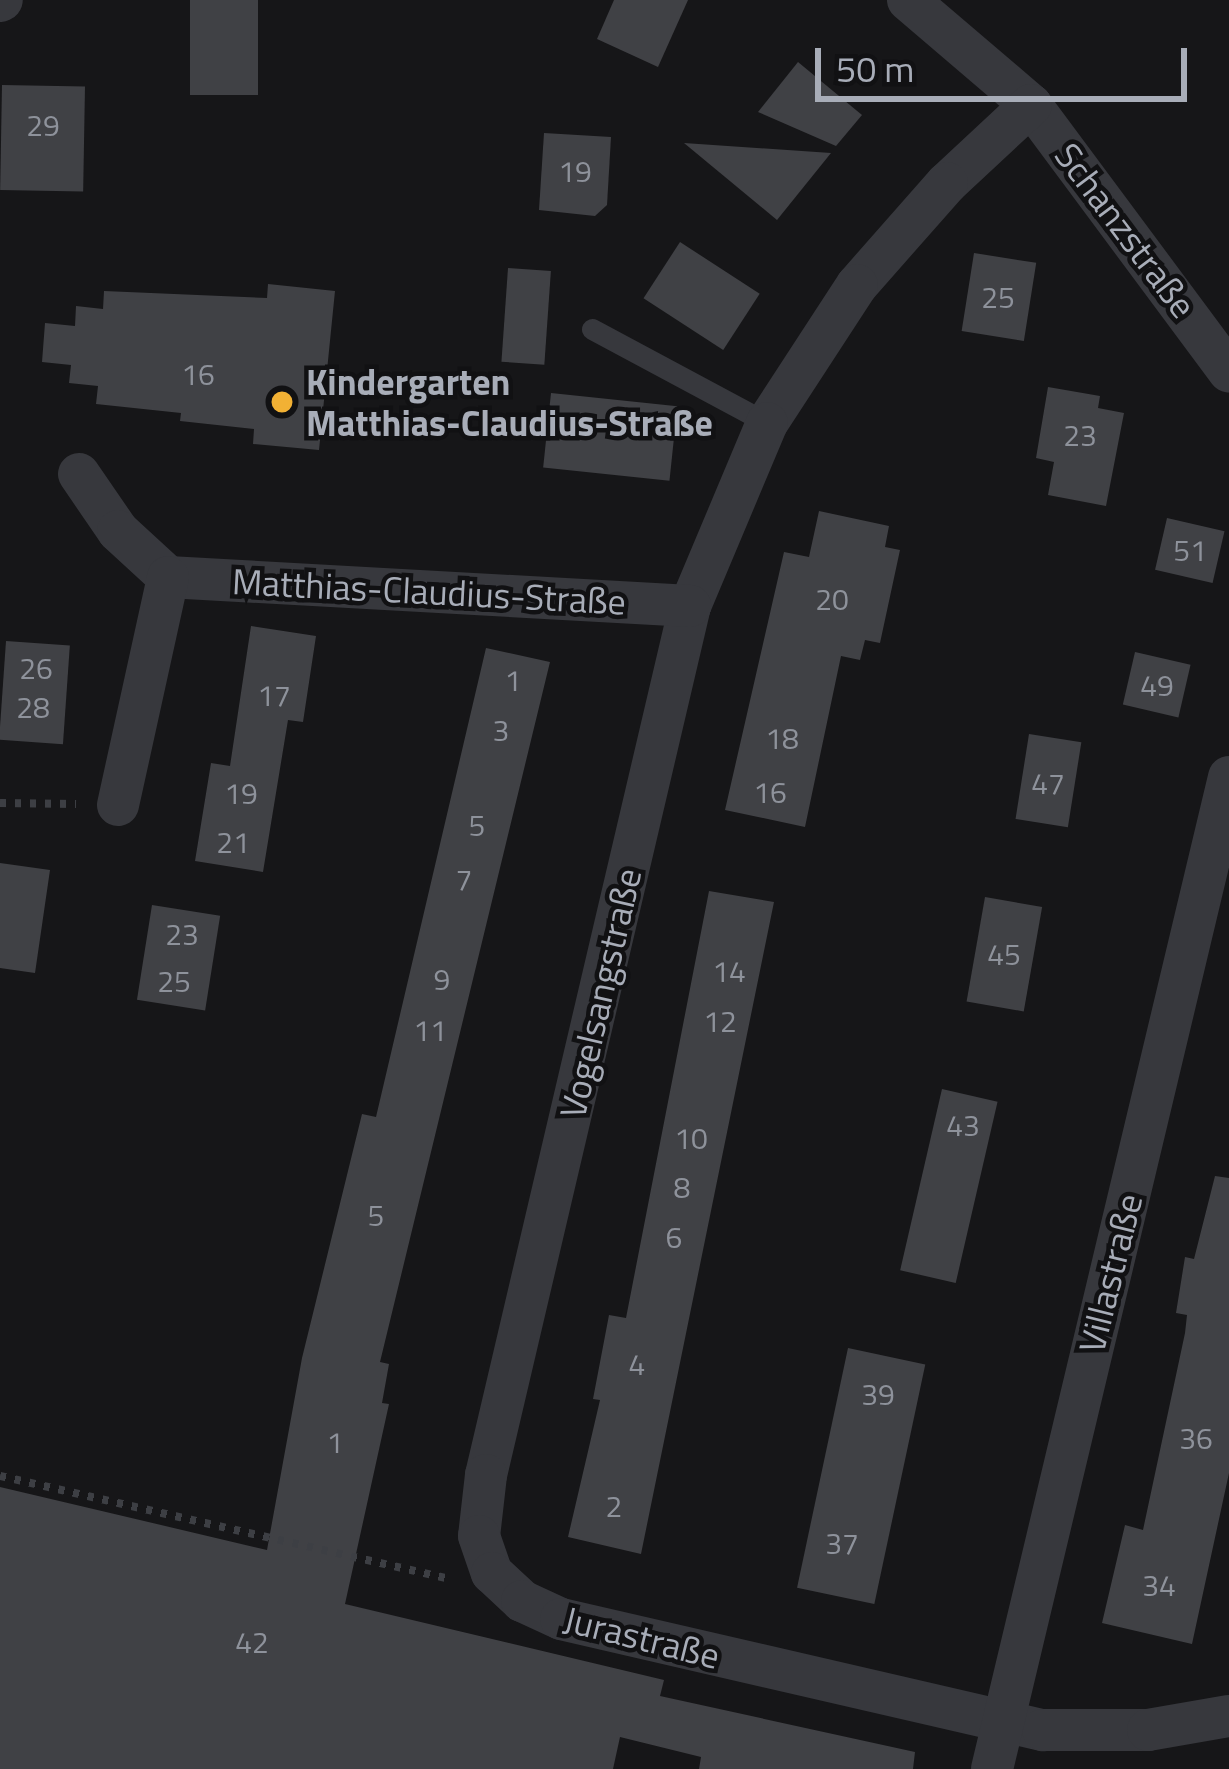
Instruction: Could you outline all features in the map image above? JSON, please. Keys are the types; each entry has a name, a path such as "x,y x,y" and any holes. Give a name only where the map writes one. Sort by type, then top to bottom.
{"street":[{"name":"Schanzstraße","path":"908,0 1031,105 1229,372"},
{"name":"Vogelsangstraße","path":"492,1573 479,1536 487,1475 690,606 767,423 857,284 947,183 1031,105"},
{"path":"79,474 118,531 168,578 118,805"},
{"name":"Matthias-Claudius-Straße","path":"168,578 690,606"},
{"name":"Villastraße","path":"992,1769 1229,777"},
{"name":"Jurastraße","path":"492,1573 522,1601 561,1619 1003,1724 1113,1732 1229,1716"}],"lane":[{"path":"592,328 767,423"}],"path":[{"path":"0,802 118,805"},
{"path":"0,1476 438,1581 492,1573"}],"building":[{"path":"190,0 258,0 258,95 190,95"},
{"path":"614,0 688,0 658,67 597,39"},
{"path":"798,62 862,115 836,146 758,112"},
{"path":"2,85 85,86 83,191 0,190"},
{"path":"544,133 611,137 607,205 595,216 539,210"},
{"path":"684,143 831,153 777,220"},
{"path":"680,242 760,294 723,350 644,298"},
{"path":"974,253 1036,263 1024,341 962,331"},
{"path":"508,268 551,271 544,365 501,362"},
{"path":"268,284 335,291 319,450 253,444 254,429 180,421 181,413 96,404 98,386 69,383 71,365 42,362 45,323 75,326 76,306 103,309 104,291 267,298"},
{"path":"1048,387 1100,396 1098,408 1124,413 1106,506 1048,495 1054,462 1036,458"},
{"path":"551,393 677,406 669,481 543,468"},
{"path":"819,511 889,526 885,547 900,550 880,643 865,640 860,660 841,656 805,827 725,810 784,552 809,557"},
{"path":"1167,518 1224,531 1213,583 1155,570"},
{"path":"251,626 316,636 303,722 288,720 263,872 195,861 211,763 230,766"},
{"path":"6,641 70,645 63,744 0,740"},
{"path":"486,648 550,662 380,1362 389,1364 382,1403 389,1404 345,1604 664,1680 660,1696 915,1752 913,1769 699,1769 701,1757 620,1737 613,1769 0,1769 0,1487 267,1550 302,1358 362,1114 376,1117"},
{"path":"1135,652 1191,665 1178,717 1123,705"},
{"path":"1029,734 1081,742 1068,827 1016,819"},
{"path":"0,863 50,870 35,973 0,968"},
{"path":"709,891 774,902 641,1554 568,1537 600,1400 593,1399 609,1315 626,1318"},
{"path":"985,897 1042,907 1024,1011 967,1001"},
{"path":"152,905 220,916 205,1011 137,1000"},
{"path":"942,1089 998,1102 956,1283 900,1270"},
{"path":"1215,1176 1229,1178 1229,1473 1192,1644 1102,1623 1125,1525 1143,1530 1185,1333 1187,1315 1176,1313 1185,1257 1194,1259"},
{"path":"848,1348 925,1364 874,1604 797,1588"}],"place":[{"name":"Kindergarten Matthias-Claudius-Straße","path":"282,402"}]}
